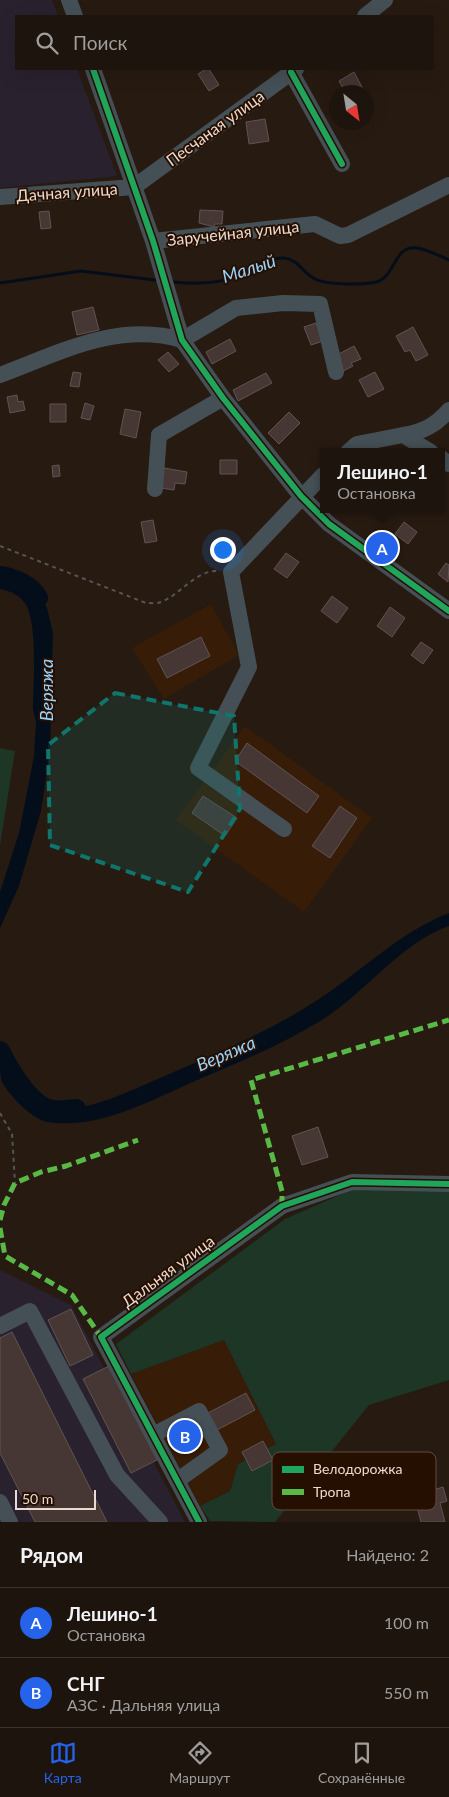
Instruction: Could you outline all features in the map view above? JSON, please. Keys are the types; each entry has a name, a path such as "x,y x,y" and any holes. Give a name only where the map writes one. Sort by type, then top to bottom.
{"street":[{"path":"68,0 75,15"},
{"path":"366,15 385,0"},
{"path":"93,70 153,241 182,340 223,398 301,496 329,524 449,611"},
{"path":"294,70 342,164"},
{"name":"Песчаная улица","path":"134,186 294,70"},
{"name":"Заручейная улица","path":"153,241 315,224 340,236 348,235 449,185"},
{"name":"Дачная улица","path":"0,197 134,186"},
{"path":"0,376 86,342 109,336 138,333 163,334 182,340 236,308 283,303 320,304 336,372"},
{"path":"155,489 159,435 223,398"},
{"path":"352,448 357,444 419,433 431,427 449,410"},
{"path":"403,436 424,448"},
{"path":"284,829 198,768 249,667 231,572 320,478"},
{"name":"Дальняя улица","path":"199,1522 101,1337 282,1206 352,1182 449,1184"},
{"path":"0,1326 30,1312 116,1475 160,1522"},
{"path":"152,1435 199,1412 220,1450 178,1480"},
{"path":"0,1502 10,1522"}],"path":[{"path":"0,546 146,603 160,603 187,584 214,571 231,572"},
{"path":"0,1113 12,1134 15,1183"}],"highlighted area":[{"path":"115,693 234,716 240,809 188,892 50,845 48,745"}],"shaded area":[{"path":"0,0 52,0 58,15 15,15 15,70 77,70 117,176 0,188"},
{"path":"211,604 239,655 164,699 132,648"},
{"path":"245,726 372,818 304,912 176,820"},
{"path":"0,1270 71,1305 185,1522 0,1522"},
{"path":"224,1340 276,1444 238,1464 230,1491 200,1506 131,1374"}],"green space":[{"path":"0,748 15,751 0,846"},
{"path":"351,1190 449,1190 449,1380 369,1405 331,1452 272,1452 272,1510 285,1510 275,1522 210,1521 200,1506 230,1491 238,1464 276,1444 224,1340 131,1374 116,1344 285,1219"}],"water":[{"path":"0,575 31,586 47,608 53,633 50,751 41,811 19,886 0,928 0,892 19,833 34,756 36,721 33,710 34,671 30,615 26,605 18,596 0,589"},
{"path":"449,913 449,926 432,933 416,943 325,1018 261,1052 142,1105 105,1118 86,1122 47,1122 34,1116 20,1105 1,1079 0,1049 18,1082 47,1109 76,1108 105,1101 222,1051 283,1021 338,986 399,940"}],"building":[{"path":"204,70 210,70 219,85 209,91 198,74"},
{"path":"354,72 361,85 341,85 339,81"},
{"path":"265,119 269,141 249,144 246,122"},
{"path":"200,210 223,211 222,224 215,224 214,227 199,223"},
{"path":"49,211 51,228 41,229 39,212"},
{"path":"93,307 99,330 77,335 72,312"},
{"path":"316,323 323,341 311,345 304,327"},
{"path":"413,327 428,355 416,361 410,350 405,352 396,336"},
{"path":"230,339 236,351 212,364 206,352"},
{"path":"354,346 361,359 351,363 353,366 341,372 333,357"},
{"path":"168,352 179,364 169,372 158,360"},
{"path":"73,372 81,373 79,387 70,386"},
{"path":"375,372 384,389 368,397 359,380"},
{"path":"266,373 272,383 238,401 233,390"},
{"path":"17,395 18,402 23,401 25,410 10,413 7,397"},
{"path":"85,403 94,406 90,420 81,418"},
{"path":"50,404 66,404 66,422 50,422"},
{"path":"125,409 141,412 136,438 120,434"},
{"path":"289,412 300,423 279,444 268,433"},
{"path":"220,460 237,460 237,474 220,474"},
{"path":"59,465 60,476 53,477 52,466"},
{"path":"164,468 187,472 185,484 175,483 174,490 161,488"},
{"path":"153,520 157,541 145,543 141,522"},
{"path":"404,522 417,532 408,544 395,534"},
{"path":"286,553 299,562 287,578 274,569"},
{"path":"446,563 449,565 448,582 438,574"},
{"path":"332,596 348,608 337,623 321,611"},
{"path":"390,607 405,618 392,637 377,626"},
{"path":"201,637 210,656 167,678 157,659"},
{"path":"421,642 433,650 423,664 411,655"},
{"path":"247,743 319,796 307,813 235,761"},
{"path":"203,796 237,818 225,836 192,813"},
{"path":"340,806 357,818 330,858 312,846"},
{"path":"318,1127 328,1157 302,1165 292,1136"},
{"path":"71,1309 93,1355 70,1366 48,1320"},
{"path":"12,1332 107,1522 35,1522 0,1453 0,1338"},
{"path":"109,1366 157,1460 131,1473 83,1379"},
{"path":"246,1393 255,1410 194,1442 185,1425"},
{"path":"263,1441 272,1461 252,1471 242,1452"},
{"path":"443,1487 447,1501 440,1503 445,1522 421,1522 418,1510 436,1510 436,1489"}],"waterway":[{"name":"Малый","path":"174,282 215,282 231,278 266,261 284,258 293,261 311,277 320,281 362,284 383,279 403,251 409,248 425,250 449,260"},
{"name":"Малый","path":"0,283 81,271 155,280"},
{"name":"Веряжа","path":"0,576 22,583 31,589 38,598"},
{"name":"Веряжа","path":"0,1051 21,1086 36,1102 52,1110 76,1109"}],"marked path":[{"path":"282,1206 282,1191 251,1080 449,1020"},
{"path":"0,1220 4,1205 15,1183 41,1172 66,1166 138,1140"},
{"path":"0,1228 5,1256 72,1295 101,1337"}],"cycle path":[{"path":"93,70 153,241 182,340 223,398 301,496 329,524 449,611"},
{"path":"291,72 342,164"},
{"path":"199,1522 101,1337 282,1206 352,1182 449,1184"}],"place":[{"name":"Лешино-1","path":"382,548"},
{"name":"СНГ","path":"185,1436"}]}
